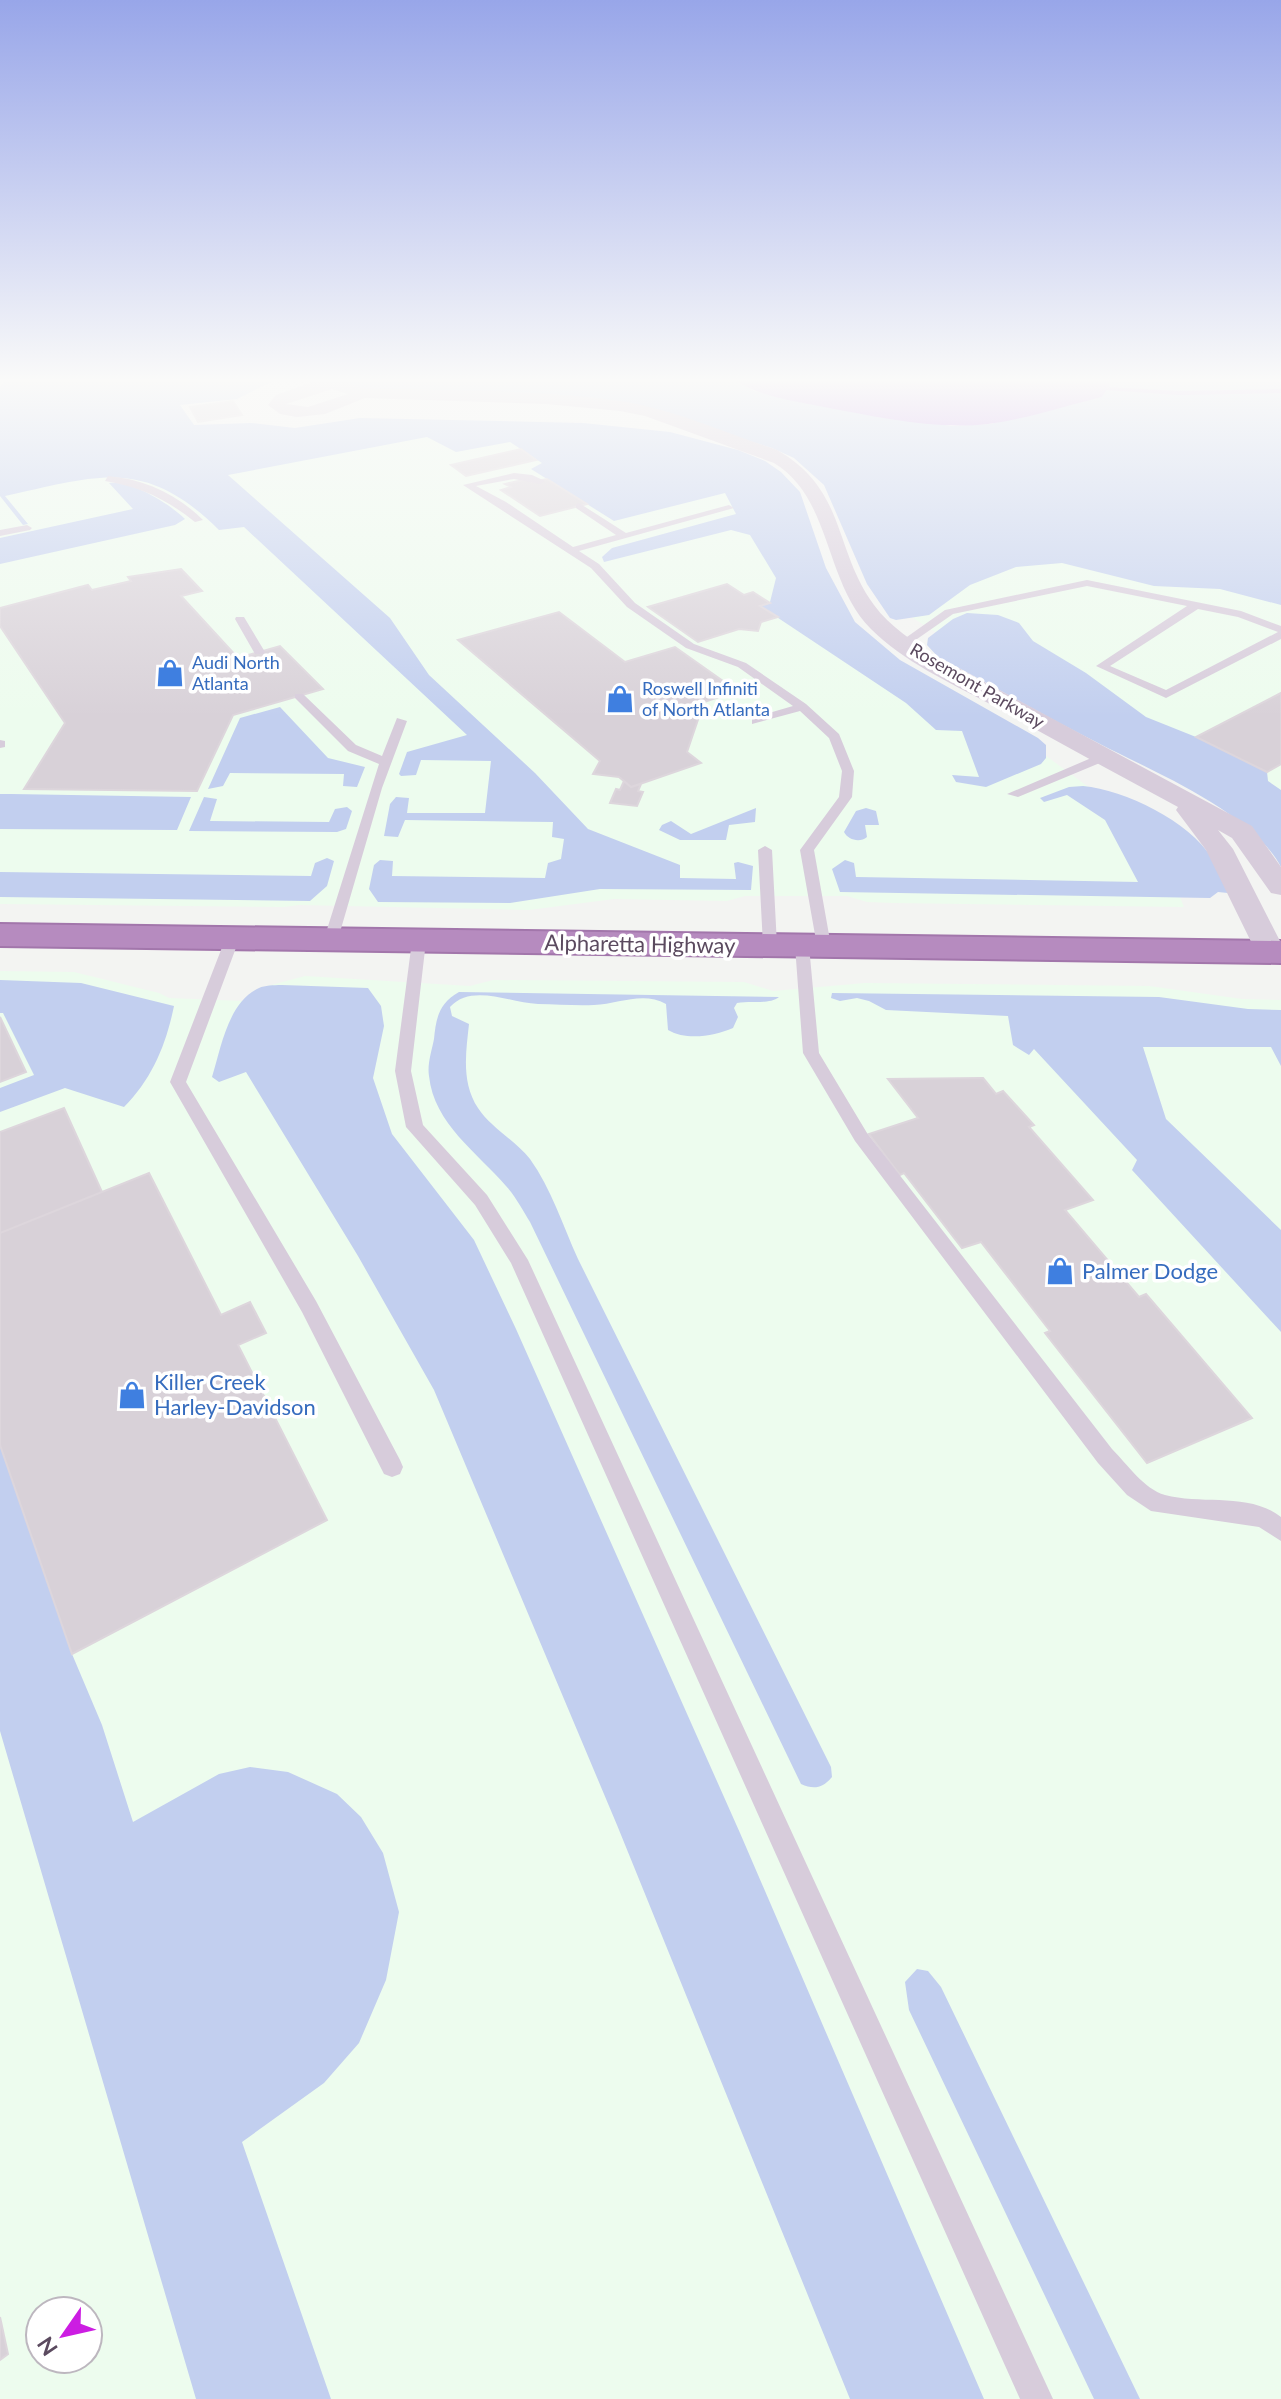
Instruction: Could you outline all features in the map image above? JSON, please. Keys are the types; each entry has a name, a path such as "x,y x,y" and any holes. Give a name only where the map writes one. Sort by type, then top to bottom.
{"highway":[{"name":"Alpharetta Highway","path":"0,935 1276,952"}],"street":[{"name":"Rosemont Parkway","path":"811,493 858,598 871,617 903,644 928,661 1242,832 1281,887"},
{"name":"Rosemont Parkway","path":"1180,799 1219,849 1276,952"}],"lane":[{"path":"158,493 175,501 198,520"},
{"path":"481,493 595,566 631,605 690,646 742,665 802,707 835,737 848,771 845,797 807,850 799,946 811,1053 861,1137 1105,1456 1135,1488 1159,1504 1265,1518 1281,1531"},
{"path":"579,506 624,536"},
{"path":"572,550 729,508"},
{"path":"0,533 27,528"},
{"path":"903,644 949,612 1087,583 1241,614 1281,632"},
{"path":"1198,604 1102,666 1166,694 1281,632"},
{"path":"240,619 259,652"},
{"path":"299,696 352,748 386,762"},
{"path":"756,721 802,707"},
{"path":"331,939 401,721"},
{"path":"1013,794 1103,757"},
{"path":"765,850 799,946"},
{"path":"233,937 178,1082 241,1185 309,1307 392,1467"},
{"path":"419,941 403,1071 415,1127 481,1200 519,1260 1037,2399"}],"shaded area":[{"path":"0,493 732,493 833,619 1034,747 1155,836 1184,907 893,903 867,902 847,896 745,896 727,901 614,899 529,910 0,904"},
{"path":"0,493 18,493 5,496 28,524 23,525"},
{"path":"118,493 150,494 185,519 175,525 0,564 0,538 133,509"},
{"path":"170,493 248,493 390,618 429,675 535,773 588,829 680,865 680,878 736,879 734,863 753,866 751,890 600,889 510,903 378,902 369,889 374,865 380,860 393,861 392,876 545,878 548,863 561,859 564,839 552,837 553,822 405,820 398,837 384,836 390,804 396,797 409,798 407,813 485,813 491,761 421,760 416,775 401,776 399,774 407,752 467,735 244,527 219,530 192,506"},
{"path":"569,493 800,493 826,568 855,622 900,660 1038,738 1046,745 1046,758 1041,764 986,787 956,782 952,775 979,777 962,731 936,730 906,703 760,606 770,602 776,578 750,535 731,530 604,562 602,557 612,548 736,514 725,493 614,521"},
{"path":"827,493 1281,493 1281,605 1220,589 1154,586 1062,563 1016,567 970,585 929,615 896,620 890,618 867,584"},
{"path":"1202,493 1281,493 1281,820 973,656 913,618 887,573"},
{"path":"967,613 998,615 1019,623 1033,641 1086,673 1146,717 1196,737 1267,772 1268,781 1281,790 1281,867 1267,847 1248,829 1200,795 938,657 927,645 928,638 953,619"},
{"path":"280,707 328,758 365,767 357,787 343,786 344,774 230,773 223,786 208,789 240,718"},
{"path":"1083,786 1118,794 1172,820 1202,844 1219,870 1228,893 1218,892 1210,898 840,892 832,869 845,860 854,863 856,877 1138,882 1105,820 1067,795 1044,802 1040,798 1069,787"},
{"path":"0,794 191,797 177,830 0,829"},
{"path":"204,797 217,799 210,821 329,822 335,809 347,807 352,811 346,829 337,832 189,831"},
{"path":"756,808 755,822 729,825 726,840 680,840 659,830 671,821 691,834"},
{"path":"866,808 876,811 879,825 865,825 867,837 851,839 844,832 856,811"},
{"path":"327,858 334,861 327,886 310,901 0,897 0,872 311,876 315,863"},
{"path":"0,971 74,972 169,998 243,1001 260,988 305,976 470,986 493,980 744,982 773,991 865,983 1149,986 1242,999 1281,1000 1281,2399 0,2399"},
{"path":"0,980 81,983 174,1006 156,1061 124,1107 65,1088 0,1112 0,1088 34,1075 3,1013 0,1013"},
{"path":"259,988 368,988 381,1006 384,1026 373,1078 392,1134 474,1240 516,1329 740,1833 984,2399 850,2399 617,1825 434,1390 358,1256 246,1072 219,1082 212,1077 233,1015 248,995"},
{"path":"459,992 779,997 770,1001 737,1003 734,1008 738,1017 733,1028 700,1036 668,1030 666,1004 649,999 580,1005 527,1003 480,995 459,1000 450,1007 452,1016 469,1024 466,1067 473,1098 489,1121 530,1159 544,1182 578,1259 831,1767 832,1777 822,1786 801,1784 530,1222 510,1190 459,1137 439,1109 429,1076 429,1062 440,1012 447,1001"},
{"path":"832,993 1159,997 1248,1009 1281,1010 1281,1066 1271,1047 1143,1047 1166,1119 1281,1230 1281,1332 1132,1170 1137,1160 1034,1049 1029,1055 1013,1045 1008,1016 886,1010 857,998 840,1001 831,998"},
{"path":"0,1445 72,1654 102,1725 133,1822 219,1774 250,1767 288,1772 337,1794 361,1817 383,1853 399,1912 386,1980 359,2043 324,2083 242,2142 331,2399 196,2399 0,1731"},
{"path":"917,1969 928,1971 941,1987 1140,2399 1094,2399 909,2010 905,1982"}],"building":[{"path":"505,493 569,493 587,504 540,516"},
{"name":"Audi North Atlanta","path":"181,569 202,591 181,596 238,658 280,646 323,689 233,715 197,791 24,789 65,723 0,626 0,608 88,585 92,590 131,581 128,577"},
{"path":"727,584 744,595 753,592 770,603 760,606 778,617 761,622 758,631 739,629 698,642 648,607"},
{"name":"Roswell Infiniti of North Atlanta","path":"559,612 625,662 675,647 737,691 704,702 687,752 701,763 631,787 619,777 593,774 600,761 458,640"},
{"path":"1281,693 1281,764 1267,772 1196,737"},
{"path":"624,781 631,787 641,784 638,791 643,792 637,806 610,803 616,789 620,790"},
{"path":"0,1017 26,1072 0,1082"},
{"name":"Palmer Dodge","path":"983,1078 996,1094 1003,1091 1034,1125 1029,1127 1093,1200 1065,1210 1139,1297 1146,1294 1252,1418 1147,1463 1045,1333 1050,1331 981,1242 962,1248 904,1173 900,1175 869,1134 918,1118 888,1079"},
{"path":"64,1108 102,1192 0,1233 0,1132"},
{"name":"Killer Creek Harley-Davidson","path":"149,1173 221,1315 250,1302 266,1333 238,1345 327,1520 72,1654 0,1445 0,1233"},
{"path":"0,2317 8,2354 0,2360"}],"place":[{"name":"Audi North Atlanta","path":"170,673"},
{"name":"Roswell Infiniti of North Atlanta","path":"620,699"},
{"name":"Palmer Dodge","path":"1060,1271"},
{"name":"Killer Creek Harley-Davidson","path":"132,1395"}]}
